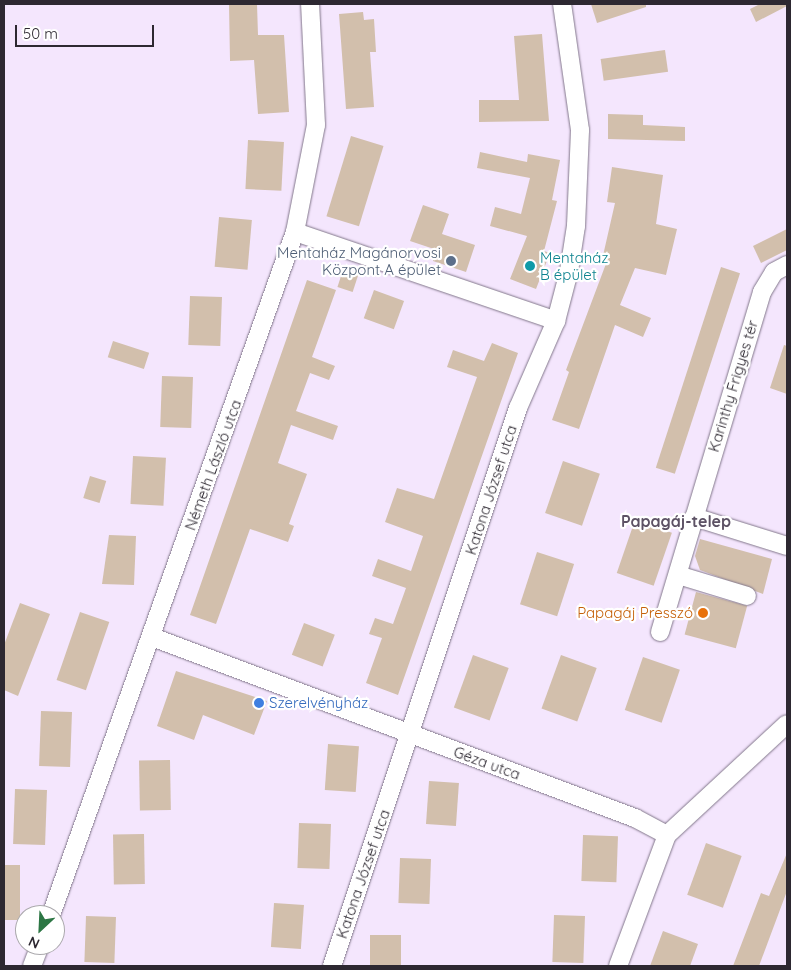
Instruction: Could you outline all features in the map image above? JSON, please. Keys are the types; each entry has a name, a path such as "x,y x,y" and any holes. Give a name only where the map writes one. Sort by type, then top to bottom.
{"street":[{"name":"Németh László utca","path":"55,905 152,637 295,232 316,125 310,4"},
{"name":"Katona József utca","path":"332,966 518,408 556,321 576,226 580,138 562,4"},
{"path":"295,232 556,321"},
{"name":"Karinthy Frigyes tér","path":"660,632 762,292 774,272 787,265"},
{"path":"694,517 787,546"},
{"path":"678,575 747,596"},
{"name":"Géza utca","path":"152,637 635,818 666,835"},
{"path":"618,966 666,835 787,724"}],"building":[{"path":"229,4 257,4 258,35 284,35 289,112 258,114 254,60 230,61"},
{"path":"591,4 646,4 646,7 597,23"},
{"path":"760,4 787,4 787,6 756,22 750,9"},
{"path":"363,12 364,20 374,19 376,52 370,52 374,107 346,109 339,14"},
{"path":"542,34 549,121 479,122 479,100 519,100 514,36"},
{"path":"665,50 668,72 604,81 601,59"},
{"path":"608,114 643,115 643,125 685,127 685,141 608,139"},
{"path":"351,136 384,146 359,226 326,216"},
{"path":"248,140 284,142 281,191 245,189"},
{"path":"480,152 527,162 528,154 560,160 552,200 557,201 544,251 550,253 536,289 510,279 527,236 490,226 495,207 521,214 530,178 477,168"},
{"path":"612,167 663,175 656,224 677,229 666,275 635,268 620,305 651,318 643,337 615,325 579,429 552,420 569,372 566,370 607,261 602,260 615,203 607,202"},
{"path":"423,205 449,214 442,234 475,245 466,272 433,261 437,250 410,241"},
{"path":"219,217 252,220 248,270 215,267"},
{"path":"787,229 787,250 761,263 753,246"},
{"path":"721,267 740,273 675,474 656,468"},
{"path":"343,270 358,275 353,292 337,287"},
{"path":"307,280 336,290 312,357 335,366 329,380 310,373 296,411 338,426 333,440 291,425 278,463 307,474 289,524 294,526 288,542 250,529 216,624 190,615"},
{"path":"374,290 404,301 394,329 364,318"},
{"path":"190,296 222,297 220,346 188,345"},
{"path":"113,341 149,353 144,369 108,357"},
{"path":"492,343 518,353 398,695 366,683 382,638 369,634 375,618 393,624 406,588 372,576 378,559 411,571 423,536 385,522 397,488 434,499 477,377 447,367 453,350 484,361"},
{"path":"784,345 787,346 787,394 770,388"},
{"path":"162,376 193,377 191,428 160,427"},
{"path":"133,456 166,458 163,506 130,504"},
{"path":"563,461 600,474 582,526 545,513"},
{"path":"90,476 106,481 100,503 83,498"},
{"path":"635,520 672,533 654,586 617,573"},
{"path":"109,535 136,536 134,585 102,584"},
{"path":"700,539 772,559 763,594 700,570 695,556"},
{"path":"537,552 574,564 557,616 520,604"},
{"path":"696,592 747,606 736,648 685,635"},
{"path":"20,603 50,614 18,696 4,690 4,645"},
{"path":"80,612 109,622 86,690 57,680"},
{"path":"304,623 335,635 323,667 292,655"},
{"path":"473,655 509,668 490,721 454,708"},
{"path":"561,655 597,668 577,722 542,709"},
{"path":"643,657 680,670 662,723 625,710"},
{"path":"176,671 267,701 254,735 203,715 194,740 157,726"},
{"path":"41,711 72,712 70,767 39,766"},
{"path":"328,744 359,746 356,792 325,790"},
{"path":"170,760 171,810 140,811 139,761"},
{"path":"429,781 459,783 456,826 426,824"},
{"path":"15,789 47,790 45,845 13,844"},
{"path":"299,823 331,824 329,869 297,868"},
{"path":"144,834 145,884 114,885 113,835"},
{"path":"583,835 618,836 616,882 581,881"},
{"path":"706,843 742,856 723,908 687,895"},
{"path":"787,853 787,891 759,966 733,966 761,893 769,896"},
{"path":"400,858 431,859 429,904 398,903"},
{"path":"4,865 20,865 20,905 15,905 15,920 4,920"},
{"path":"274,903 304,905 301,949 271,947"},
{"path":"554,915 585,916 583,963 552,962"},
{"path":"86,916 116,917 114,963 84,962"},
{"path":"663,931 698,944 690,966 650,966"},
{"path":"370,935 401,935 401,966 370,966"}],"place":[{"name":"Mentaház Magánorvosi Központ A épület","path":"451,261"},
{"name":"Mentaház B épület","path":"530,266"},
{"name":"Papagáj Presszó","path":"703,613"},
{"name":"Szerelvényház","path":"259,703"}],"district":[{"name":"Papagáj-telep","path":"676,521"}]}
